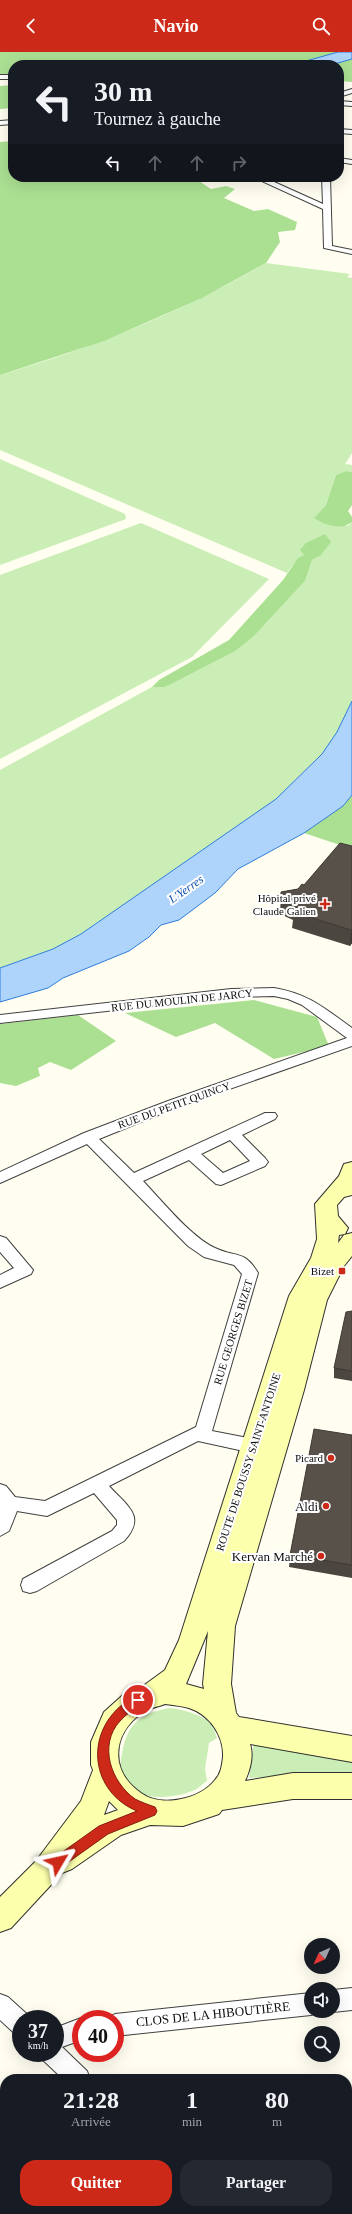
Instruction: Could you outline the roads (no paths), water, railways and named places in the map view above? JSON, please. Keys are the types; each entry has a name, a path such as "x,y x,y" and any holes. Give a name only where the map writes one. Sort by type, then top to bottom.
{"main road":[{"name":"ROUTE DE BOUSSY SAINT-ANTOINE","path":"150,1695 175,1678 192,1640 300,1296 322,1258 328,1239 326,1204 330,1198 344,1190 352,1169"},
{"path":"327,1218 334,1226 352,1234"},
{"name":"ROUTE DE BOUSSY SAINT-ANTOINE","path":"227,1720 217,1684 222,1626 290,1397 316,1300 336,1262 352,1241"},
{"path":"165,1692 181,1693 196,1697 210,1704 227,1720 238,1746 237,1764 230,1782 217,1798 198,1809 183,1813 151,1811 131,1803 116,1789 106,1772 103,1757 104,1742 109,1728 126,1707 150,1695 165,1692"},
{"path":"227,1720 352,1749"},
{"path":"0,1918 46,1871 92,1808 106,1772"},
{"path":"217,1798 293,1786 352,1786"},
{"path":"46,1871 95,1835 112,1825 151,1811"}],"street":[{"path":"268,182 326,208"},
{"path":"326,182 328,248 352,252"},
{"name":"RUE DU MOULIN DE JARCY","path":"0,1019 231,993 274,992 291,995 307,1002 352,1036"},
{"name":"RUE DU PETIT QUINCY","path":"0,1178 89,1137 173,1104 352,1041"},
{"path":"132,1180 270,1116"},
{"path":"191,1152 221,1180 260,1162 232,1134"},
{"name":"RUE GEORGES BIZET","path":"89,1137 194,1242 210,1253 240,1261 250,1274 202,1435"},
{"path":"0,1242 24,1270 0,1282"},
{"path":"0,1529 4,1526 5,1497 47,1509 196,1434 253,1446"},
{"path":"30,1585 118,1536 126,1526 126,1518 97,1484"},
{"path":"340,2000 352,1999"},
{"path":"0,2005 12,2016"},
{"name":"CLOS DE LA HIBOUTIÈRE","path":"124,2024 304,2005"},
{"path":"61,2062 74,2074"}],"water":[{"path":"338,52 352,52 352,59 344,61 344,60 310,60"},
{"name":"L'Yerres","path":"352,701 352,795 343,806 304,833 238,869 215,893 179,920 161,925 149,937 129,951 63,978 48,988 0,1002 0,968 53,949 81,934 276,799 322,754 337,732"}],"place":[{"name":"Hôpital privé Claude Galien","path":"325,904"},
{"name":"Bizet","path":"342,1271"},
{"name":"Picard","path":"331,1458"},
{"name":"Aldi","path":"326,1506"},
{"name":"Kervan Marché","path":"321,1556"}]}
